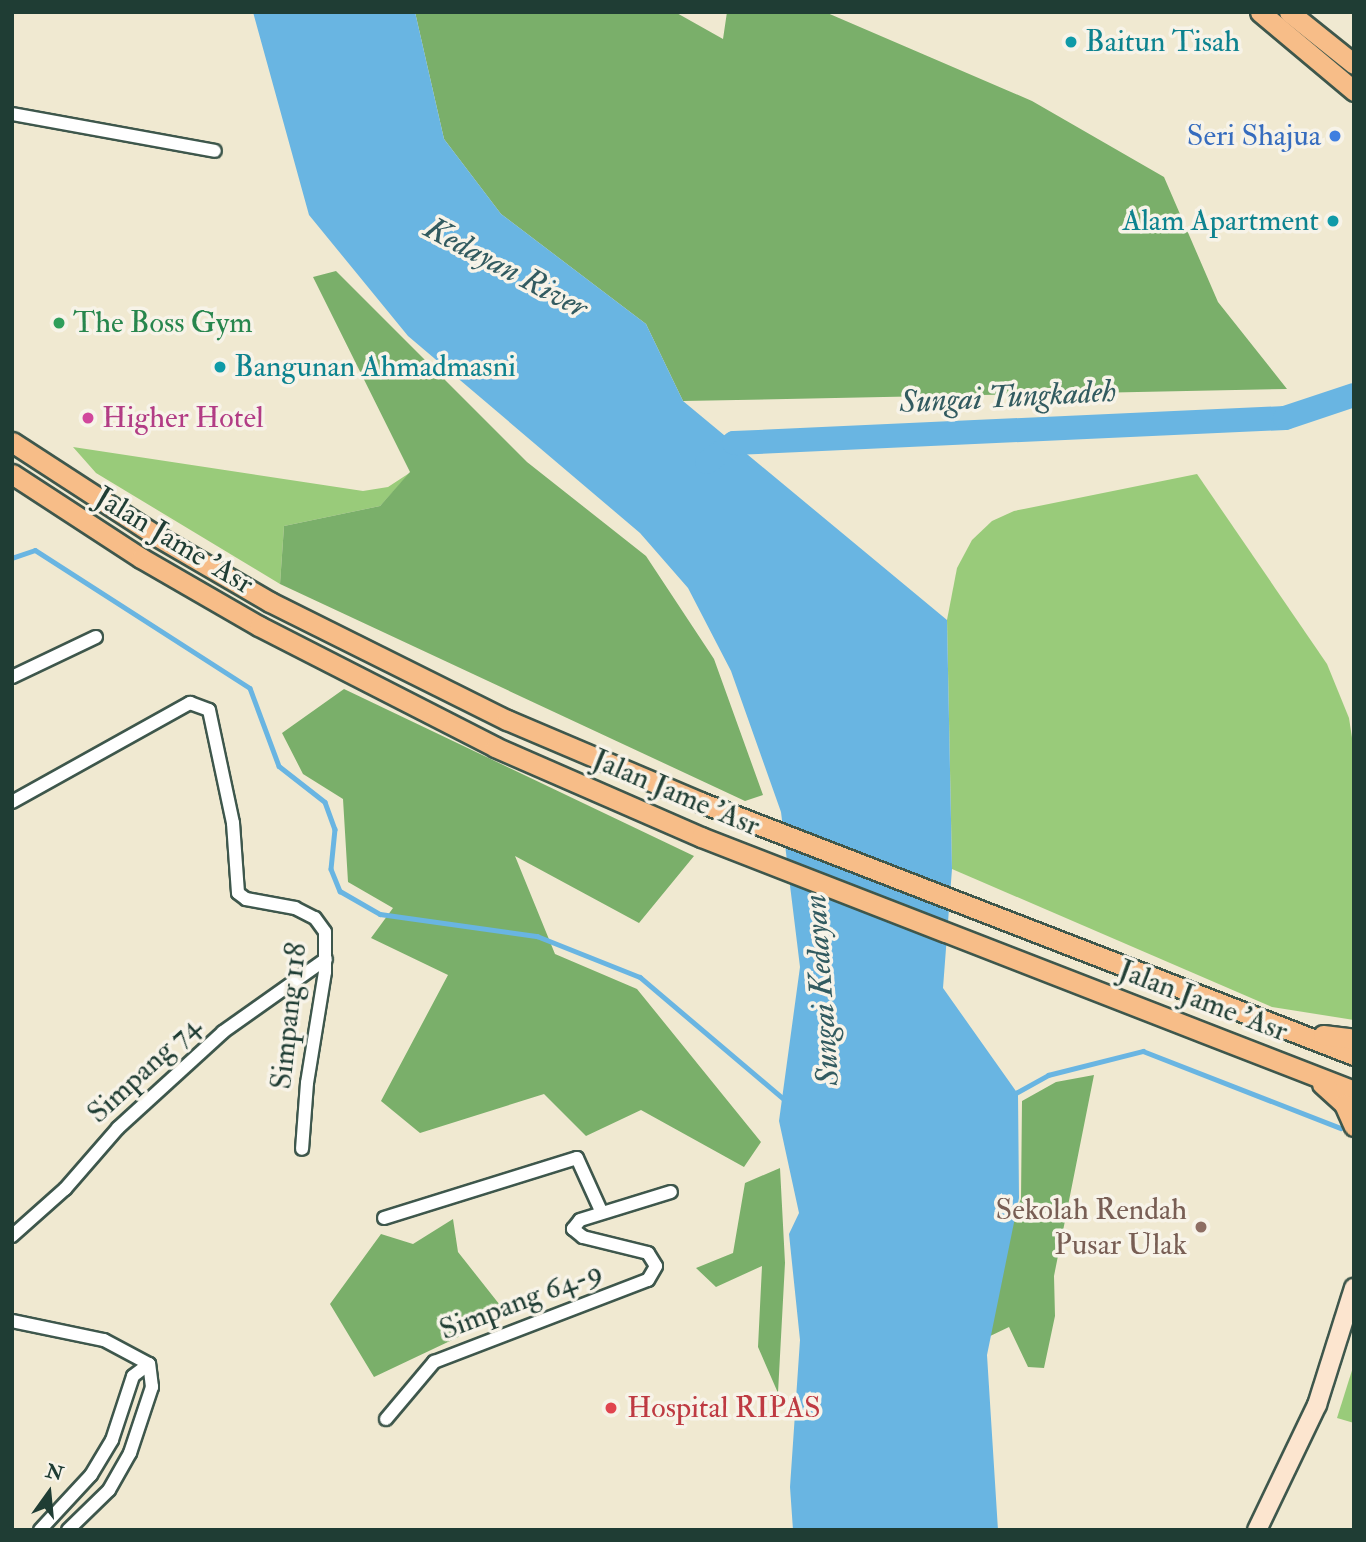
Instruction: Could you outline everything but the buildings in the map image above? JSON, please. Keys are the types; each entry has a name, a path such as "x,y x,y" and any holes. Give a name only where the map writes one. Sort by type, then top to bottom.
{"main road":[{"path":"1260,12 1354,91"},
{"path":"1289,12 1354,64"},
{"name":"Jalan Jame 'Asr","path":"12,442 155,535 270,602 507,720 700,802 1354,1055"},
{"name":"Jalan Jame 'Asr","path":"12,474 141,558 377,689 575,783 701,837 1354,1091"},
{"path":"1262,1056 1274,1025 1354,1040"},
{"path":"1313,1076 1344,1104 1354,1126"},
{"path":"1257,1530 1313,1415 1348,1328 1354,1288"}],"street":[{"path":"12,114 215,151"},
{"path":"12,677 96,637"},
{"name":"Simpang 118","path":"12,802 190,703 201,704 209,710 233,822 238,893 315,918 325,932 326,959 307,1083 302,1149"},
{"name":"Simpang 74","path":"12,1236 65,1189 118,1128 223,1032 326,959"},
{"path":"384,1218 577,1158 602,1213 671,1192"},
{"name":"Simpang 64-9","path":"386,1419 434,1362 648,1280 654,1274 654,1259 648,1253 577,1234 575,1223 602,1213"},
{"path":"12,1321 104,1340 149,1364"},
{"path":"40,1530 76,1496 102,1458 133,1376 149,1364"},
{"path":"68,1530 109,1490 130,1453 152,1387 149,1364"}],"green space":[{"path":"415,12 675,12 723,39 727,12 825,12 1032,101 1164,177 1218,302 1287,389 683,401 646,324 501,214 444,139"},
{"path":"336,271 527,462 646,556 714,659 763,795 745,801 280,584 284,526 380,506 410,472 313,277"},
{"path":"73,447 363,491 388,487 411,472 380,506 284,526 280,584 96,473"},
{"path":"1197,474 1327,664 1349,718 1354,751 1354,1020 1272,1007 952,869 947,620 957,568 972,540 992,521 1014,511"},
{"path":"344,689 694,856 639,923 515,856 555,954 637,989 761,1142 744,1167 641,1110 586,1136 544,1094 420,1133 381,1101 448,975 371,938 393,908 348,882 343,799 303,774 282,733"},
{"path":"1094,1075 1054,1276 1055,1316 1044,1368 1028,1367 1009,1327 986,1338 999,1247 1021,1199 1022,1101 1056,1082"},
{"path":"780,1168 785,1263 778,1393 758,1347 762,1266 716,1287 696,1268 733,1253 745,1183"},
{"path":"453,1219 458,1252 507,1314 374,1377 330,1304 381,1234 413,1244"},
{"path":"1354,1364 1354,1423 1337,1418"}],"water":[{"path":"253,12 415,12 444,139 501,214 646,324 683,401 947,620 952,869 943,988 1018,1094 1019,1198 987,1355 998,1530 793,1530 790,1487 800,1340 789,1234 799,1213 779,1121 800,967 781,812 731,671 688,588 640,533 408,336 309,215"}],"waterway":[{"name":"Sungai Tungkadeh","path":"707,462 734,443 1285,418 1354,395"},
{"path":"12,558 35,550 250,688 279,766 325,802 335,829 331,869 340,891 380,914 537,936 640,977 785,1100"},
{"path":"1014,1094 1048,1075 1143,1051 1340,1128"}],"place":[{"name":"Baitun Tisah","path":"1071,42"},
{"name":"Seri Shajua","path":"1335,136"},
{"name":"Alam Apartment","path":"1333,221"},
{"name":"The Boss Gym","path":"59,323"},
{"name":"Bangunan Ahmadmasni","path":"220,367"},
{"name":"Higher Hotel","path":"88,418"},
{"name":"Sekolah Rendah Pusar Ulak","path":"1201,1227"},
{"name":"Hospital RIPAS","path":"611,1408"}],"water label":[{"name":"Kedayan River","path":"506,268"},
{"name":"Sungai Kedayan","path":"822,990"}]}
